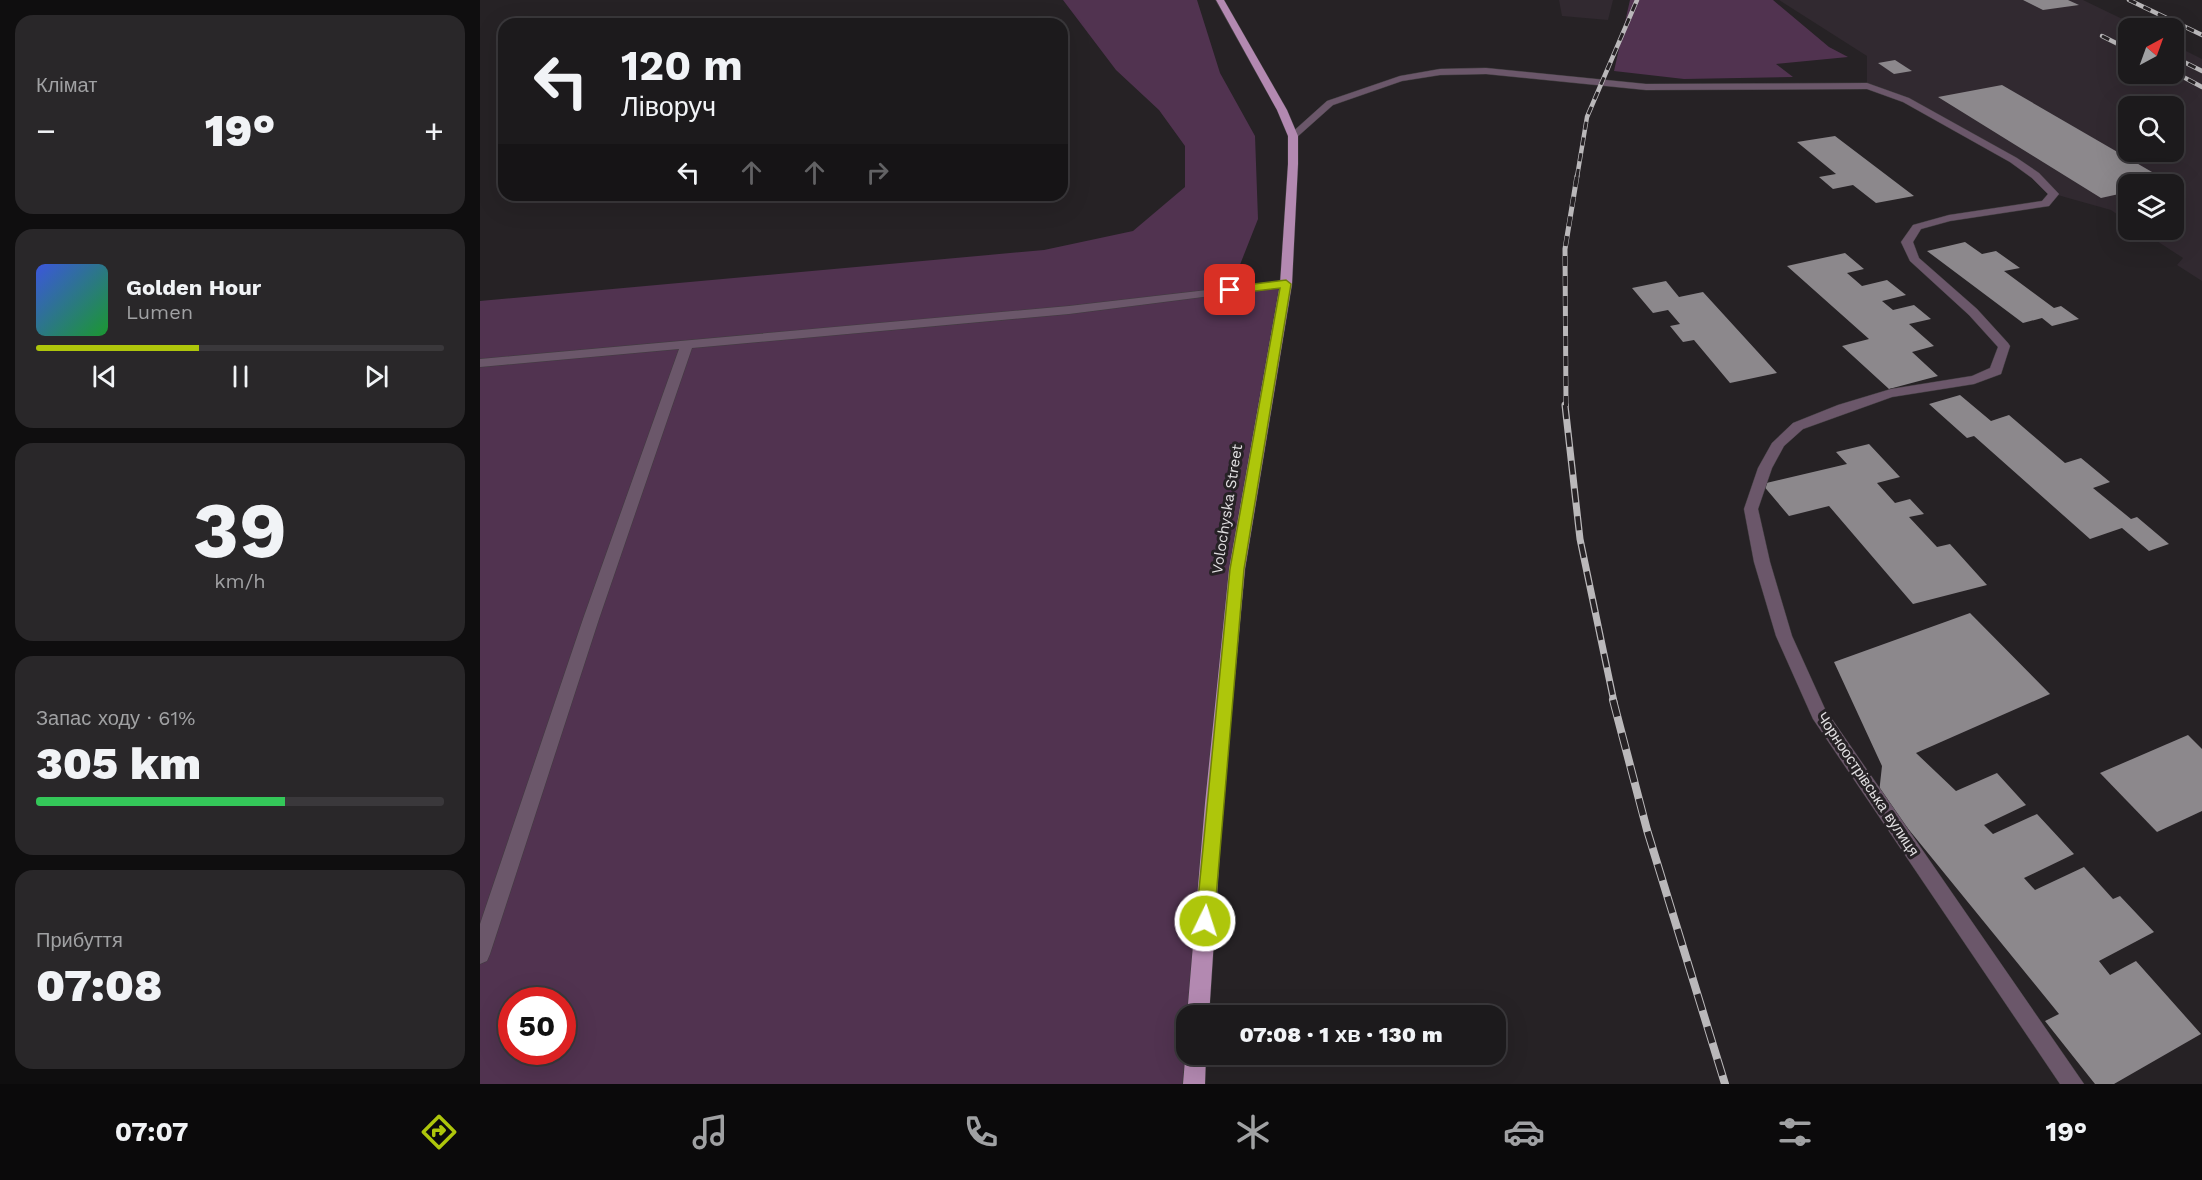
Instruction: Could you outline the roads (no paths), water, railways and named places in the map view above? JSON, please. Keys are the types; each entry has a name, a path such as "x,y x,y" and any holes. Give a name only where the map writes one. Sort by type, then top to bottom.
{"main road":[{"name":"Volochyska Street","path":"1198,1005 1214,803 1237,569 1286,284 1293,136 1263,73 1220,0"},
{"path":"1194,1084 1195,1065"}],"street":[{"name":"Чорноострівська вулиця","path":"1293,136 1330,103 1389,82 1440,72 1486,71 1646,87 1867,86 1898,95 2042,179 2054,194 2045,204 1949,218 1917,227 1907,242 1914,259 1973,312 2004,346 1996,371 1974,380 1891,393 1843,408 1798,426 1779,443 1765,468 1751,509 1762,562 1784,636 1819,714 2073,1084"},
{"path":"480,363 1069,310 1286,284"},
{"path":"480,954 591,619 687,345"}],"railway":[{"path":"1577,177 1587,117 1637,0"},
{"path":"2129,0 2202,35"},
{"path":"2102,36 2118,44"},
{"path":"2184,62 2202,71"},
{"path":"2184,77 2202,87"},
{"path":"1566,406 1565,249 1577,176"},
{"path":"1565,405 1580,539 1614,702"},
{"path":"1613,700 1647,830 1725,1084"}]}
